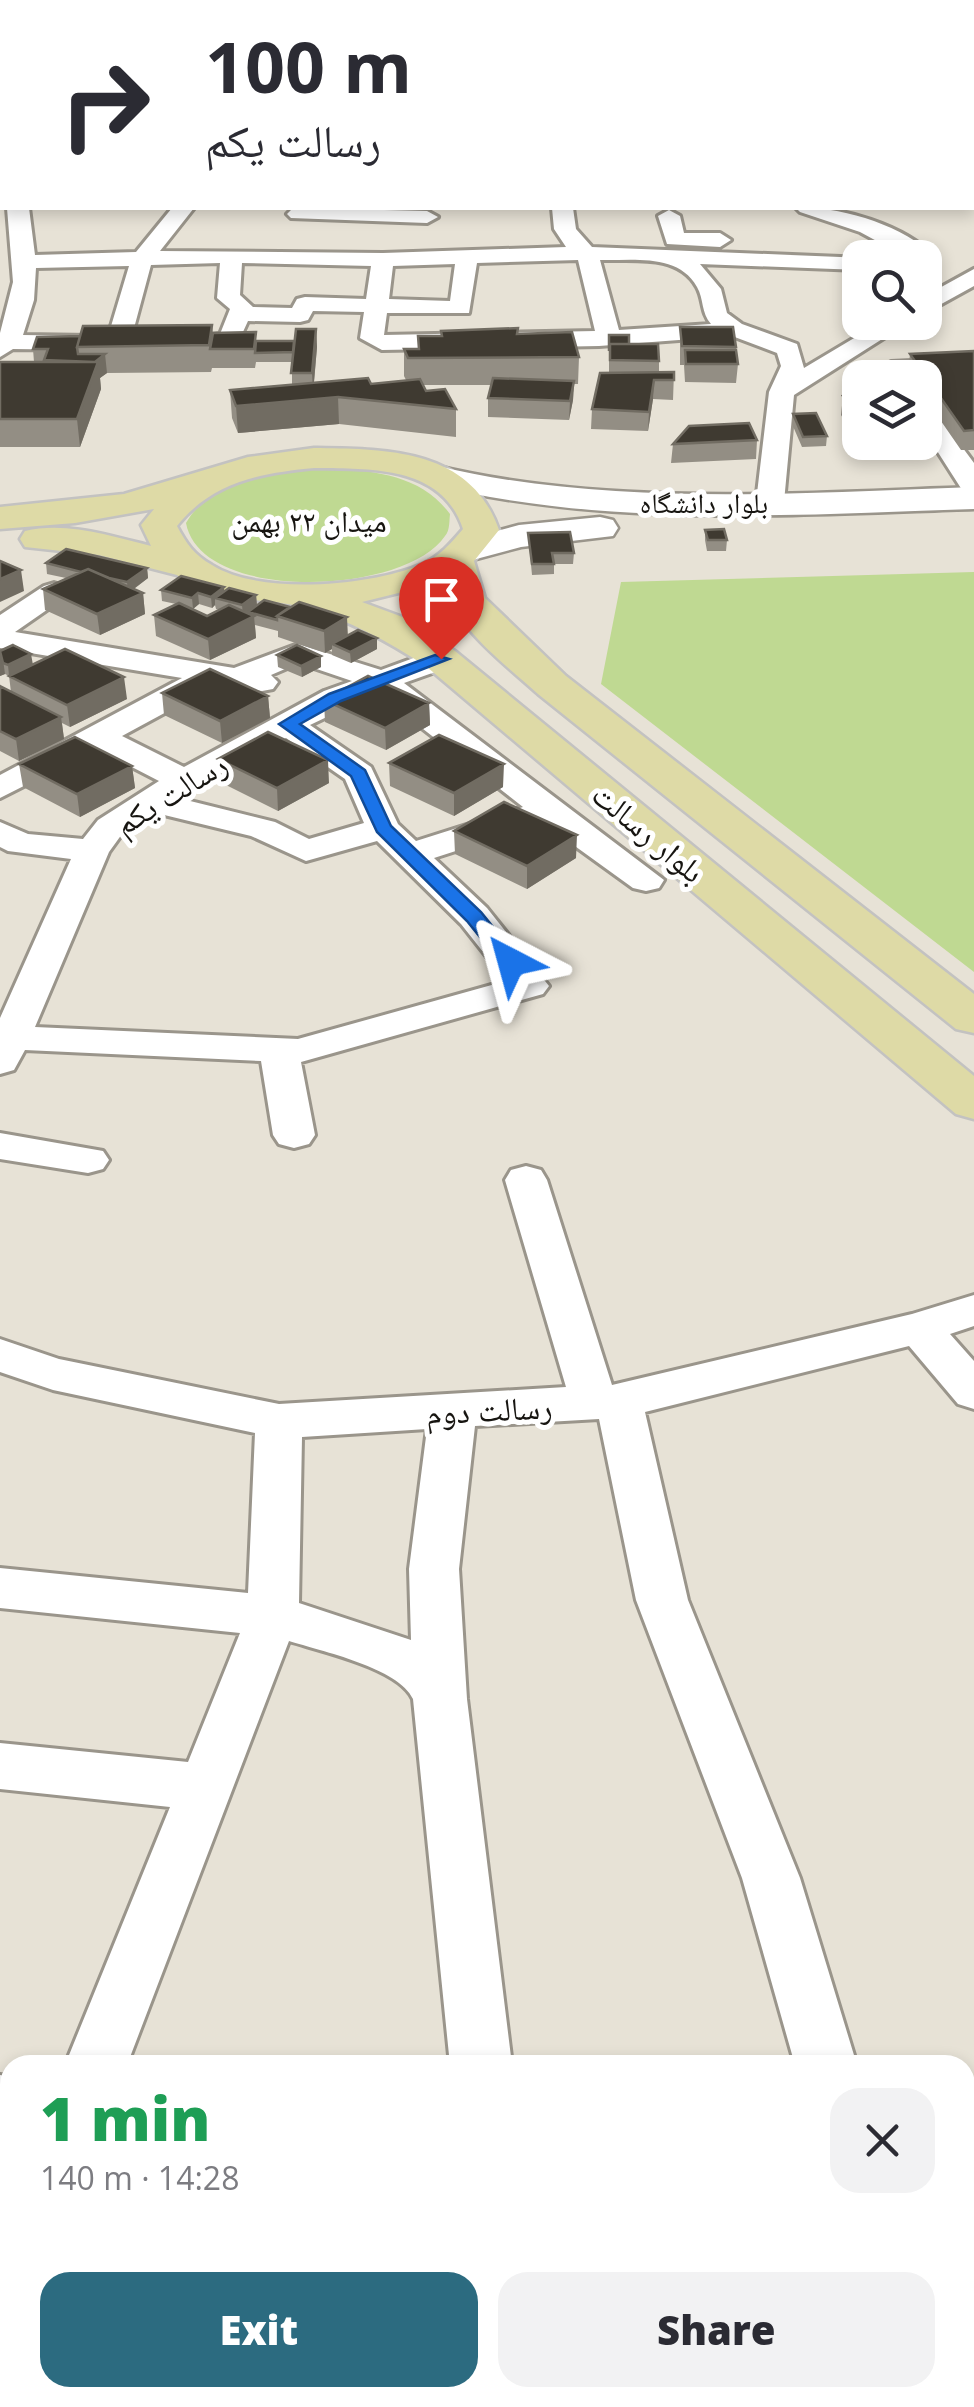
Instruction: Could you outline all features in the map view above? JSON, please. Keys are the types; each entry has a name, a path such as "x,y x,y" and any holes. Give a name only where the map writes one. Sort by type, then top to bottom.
{"main road":[{"path":"0,518 158,499 268,462 314,458 400,465 437,476 465,492 478,510 481,530 460,555 440,570 402,584 305,596 211,580 181,564 100,544 0,538"},
{"name":"بلوار دانشگاه","path":"437,476 489,490 542,498 770,502 974,498"},
{"path":"181,564 163,544 158,524 173,504 196,485"},
{"name":"بلوار دانشگاه","path":"460,555 519,536 586,528 974,520"},
{"name":"بلوار رسالت","path":"460,555 468,600 489,627 552,685 974,1018"},
{"name":"بلوار رسالت","path":"305,596 394,627 441,659 974,1102"}],"street":[{"path":"18,210 28,271 5,335 137,343 222,343 228,340 242,307 228,298 228,249"},
{"path":"137,343 142,259 181,210"},
{"path":"563,210 561,217 573,245 587,253 608,334 600,339"},
{"path":"814,210 877,229 894,240"},
{"path":"298,214 427,212 419,260"},
{"path":"669,216 675,239 794,261 842,262"},
{"path":"27,262 142,259 228,249 383,260 587,253 680,260 721,250"},
{"path":"239,314 300,315 305,304 294,256"},
{"path":"305,304 461,308 467,258"},
{"path":"383,260 372,338 382,343 600,339 734,328"},
{"path":"680,260 700,272 714,294 716,316 734,328 788,349 793,366 782,392 770,502"},
{"path":"942,269 968,284"},
{"path":"942,297 968,284"},
{"path":"782,392 868,340"},
{"path":"863,343 880,360"},
{"path":"942,369 974,366"},
{"path":"942,437 974,487"},
{"path":"0,629 54,592"},
{"path":"121,659 151,638"},
{"path":"0,639 226,676 364,686 646,880"},
{"path":"35,676 88,654"},
{"name":"رسالت یکم","path":"4,1046 92,850 110,826 184,780 288,724 364,686 441,659"},
{"path":"0,788 226,676"},
{"path":"4,1046 299,1051 530,986 474,916 397,841 359,774 288,724"},
{"path":"98,737 184,780"},
{"path":"150,800 263,829 306,851 397,841 548,810"},
{"path":"0,832 20,844 92,850"},
{"path":"279,1050 294,1135"},
{"path":"0,1146 88,1160"},
{"path":"526,1180 607,1402 662,1600 771,1878 823,2055"},
{"name":"رسالت دوم","path":"0,1355 53,1374 279,1420 607,1402 919,1328 974,1310"},
{"path":"919,1328 974,1392"},
{"path":"453,1411 434,1569 440,1700 480,2055"},
{"path":"100,2055 273,1616 279,1420"},
{"path":"0,1588 273,1616 384,1650 429,1674 440,1700"},
{"path":"0,1766 206,1787"}],"green space":[{"path":"335,468 383,474 426,491 450,514 447,534 423,556 390,570 350,579 306,582 264,578 227,568 200,549 186,523 199,506 232,484 272,473"},
{"path":"974,572 974,972 601,684 621,582"}],"building":[{"path":"212,325 209,345 77,347 83,326"},
{"path":"680,327 733,327 736,347 682,346"},
{"path":"518,328 517,334 572,332 579,357 408,358 404,349 419,349 418,336 442,336 441,331"},
{"path":"296,329 316,329 312,373 291,373"},
{"path":"256,332 254,349 210,349 213,333"},
{"path":"609,335 629,335 629,344 610,344 609,351"},
{"path":"80,336 78,354 105,354 95,362 44,360 48,349 33,349 37,337"},
{"path":"256,341 294,341 293,352 255,353"},
{"path":"610,344 658,344 659,361 610,360"},
{"path":"685,350 736,350 738,364 686,364"},
{"path":"974,351 974,430 964,431 942,400 942,360 914,360 910,354"},
{"path":"0,362 98,362 77,419 0,419"},
{"path":"674,372 674,380 654,380 649,412 592,409 600,373"},
{"path":"368,378 371,384 420,379 426,391 445,389 456,409 338,397 236,406 230,390"},
{"path":"493,378 574,381 570,401 488,398"},
{"path":"816,413 827,436 803,437 793,414"},
{"path":"749,423 757,440 673,444 689,426"},
{"path":"724,529 727,540 708,540 705,530"},
{"path":"570,532 574,553 552,553 554,564 532,564 528,533"},
{"path":"66,549 147,568 127,582 88,569 81,572 46,563"},
{"path":"0,561 21,570 0,579"},
{"path":"88,569 143,593 97,614 43,589"},
{"path":"181,576 224,587 211,597 198,593 192,598 161,590"},
{"path":"229,588 256,595 242,605 215,598"},
{"path":"264,600 290,607 277,620 248,612"},
{"path":"299,602 347,617 324,631 277,616"},
{"path":"179,603 207,616 229,605 254,616 208,639 154,615"},
{"path":"358,630 377,638 350,652 332,644"},
{"path":"13,645 31,654 8,665 3,663 0,651"},
{"path":"297,645 321,656 301,666 277,655"},
{"path":"65,649 124,677 67,705 9,676"},
{"path":"210,669 268,696 220,721 162,693"},
{"path":"368,676 429,703 385,728 324,700"},
{"path":"0,686 61,717 16,739 0,731"},
{"path":"268,732 328,760 277,788 218,759"},
{"path":"439,735 504,764 454,793 389,763"},
{"path":"75,737 132,766 77,794 19,764"},
{"path":"504,802 577,835 527,866 454,831"}],"district":[{"name":"میدان ۲۲ بهمن","path":"309,520"}],"route":[{"path":"441,659 335,698 288,724 359,774 383,828 474,916 511,962"}]}
